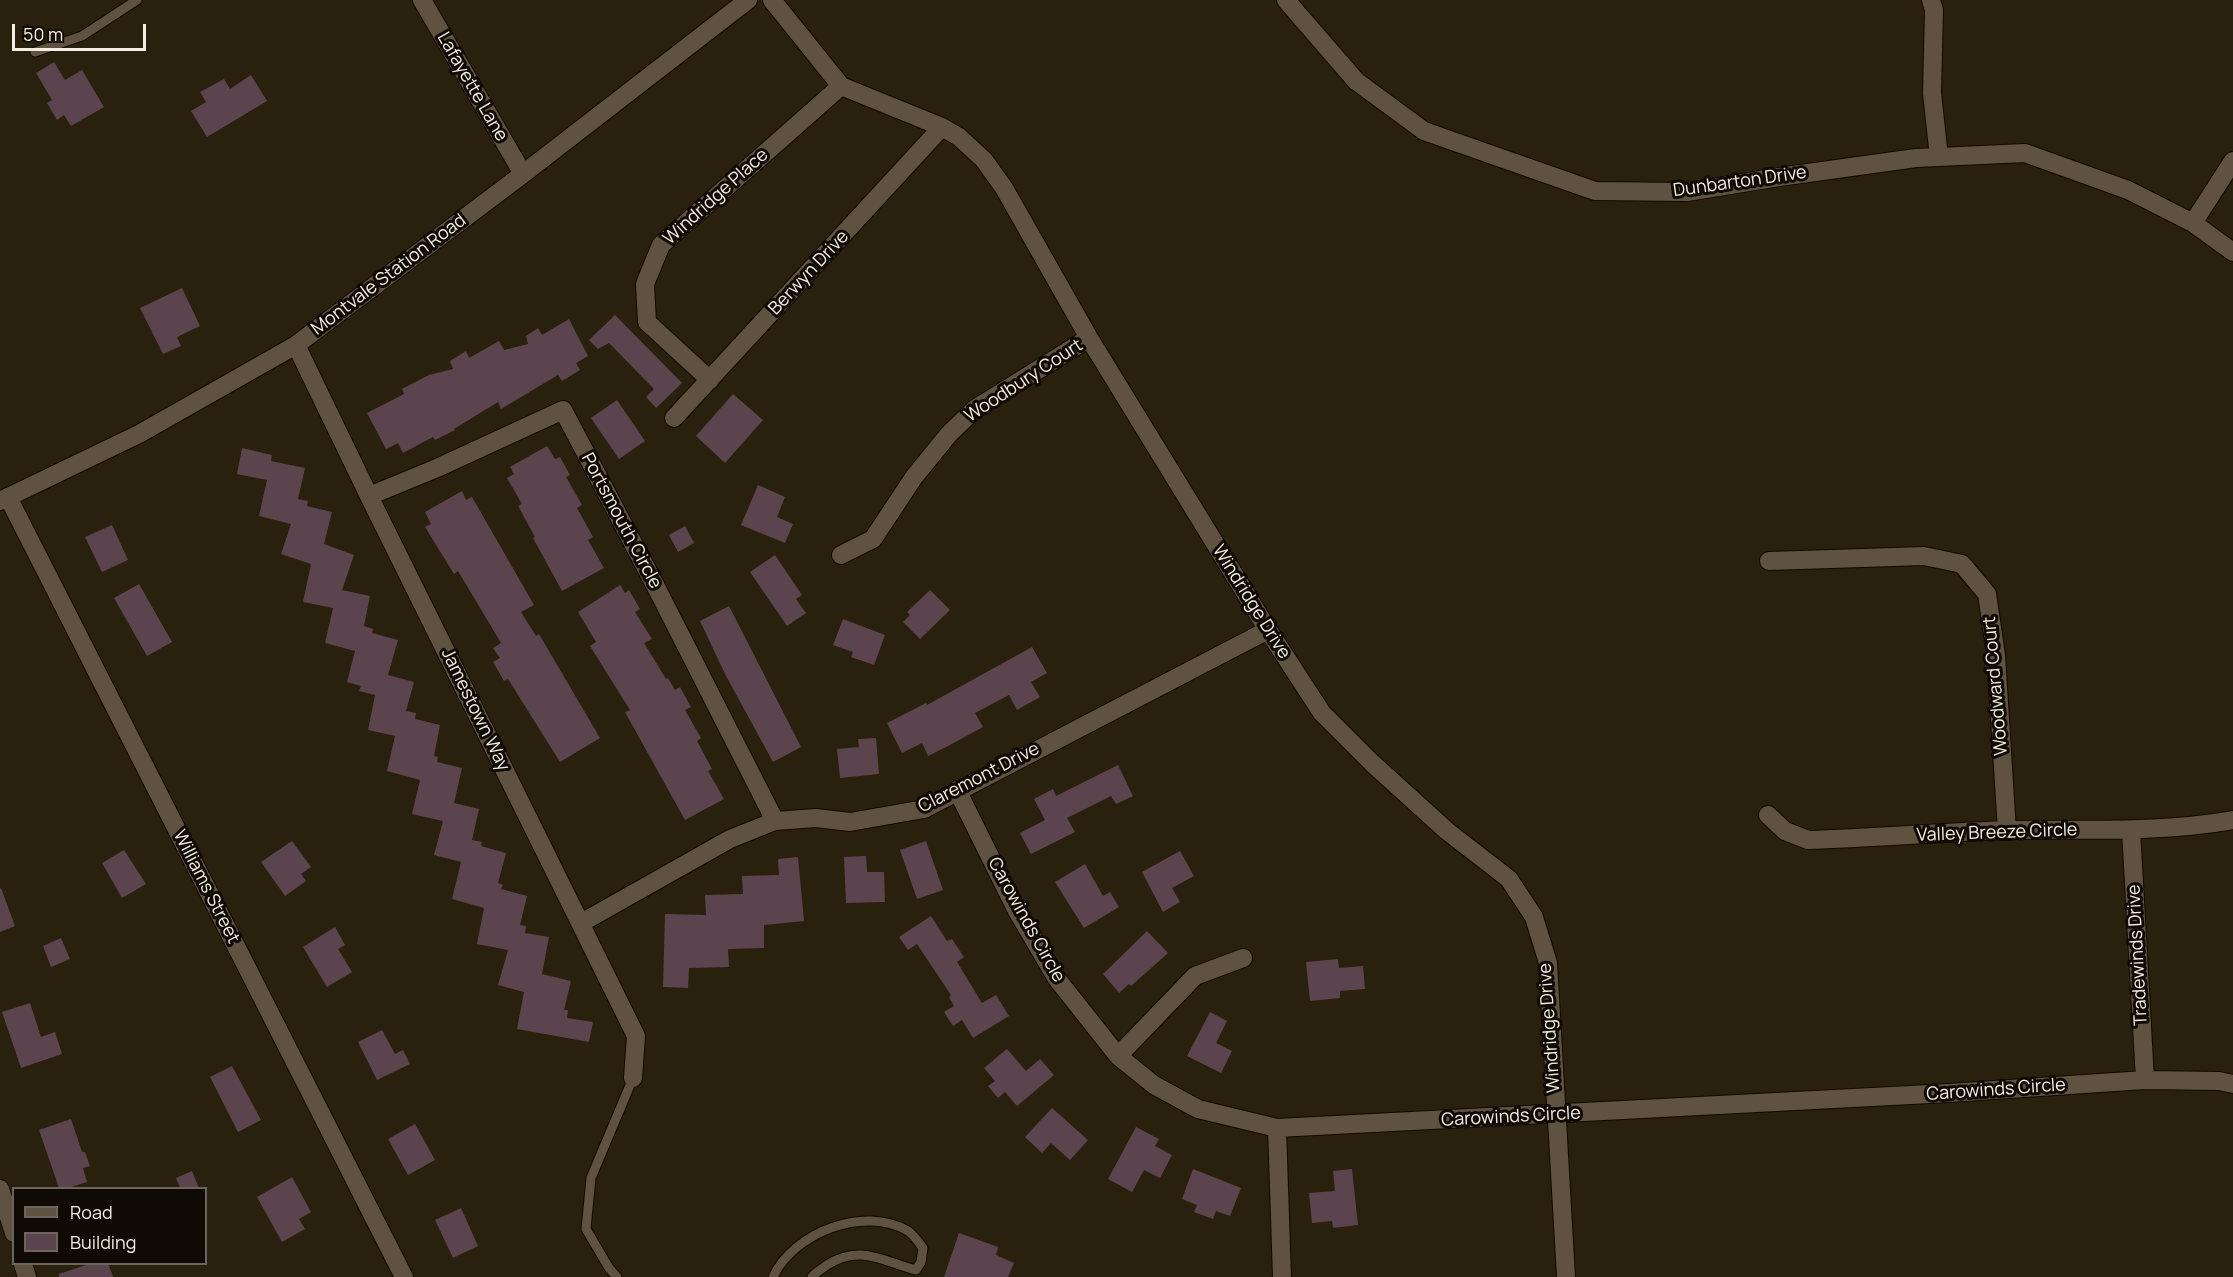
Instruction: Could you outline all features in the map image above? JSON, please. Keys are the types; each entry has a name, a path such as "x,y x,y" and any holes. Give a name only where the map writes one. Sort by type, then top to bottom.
{"street":[{"name":"Lafayette Lane","path":"422,0 523,174"},
{"name":"Montvale Station Road","path":"4,499 140,434 296,345 748,0"},
{"name":"Windridge Drive","path":"772,0 841,86 942,127 959,136 984,160 1004,188 1089,338 1268,630 1322,713 1372,763 1448,831 1509,879 1534,917 1548,963 1566,1277"},
{"name":"Dunbarton Drive","path":"1286,0 1356,81 1424,131 1595,191 1687,192 1916,158 2025,153 2128,190 2193,223 2233,252"},
{"path":"1931,0 1934,10 1932,93 1939,157"},
{"name":"Windridge Place","path":"710,380 647,322 645,285 661,245 841,86"},
{"name":"Berwyn Drive","path":"674,418 942,127"},
{"path":"2193,223 2233,161"},
{"name":"Woodbury Court","path":"841,555 873,539 914,477 949,434 975,409 1089,338"},
{"name":"Jamestown Way","path":"296,345 636,1036 633,1078"},
{"name":"Portsmouth Circle","path":"369,496 437,468 563,410 776,821"},
{"name":"Williams Street","path":"4,499 404,1277"},
{"name":"Woodward Court","path":"1769,561 1924,556 1962,564 1987,594 1996,655 2007,831"},
{"name":"Claremont Drive","path":"581,922 730,839 776,821 816,818 850,822 924,809 1268,630"},
{"name":"Carowinds Circle","path":"957,790 1017,911 1057,979 1118,1056 1154,1085 1198,1108 1277,1128 1556,1115 2145,1080 2233,1083"},
{"name":"Valley Breeze Circle","path":"1768,815 1785,831 1808,840 2007,831 2131,830 2213,824 2233,820"},
{"name":"Tradewinds Drive","path":"2131,830 2145,1080"},
{"path":"1118,1056 1196,976 1243,958"},
{"path":"1277,1128 1282,1277"},
{"path":"0,1189 12,1227"}],"lane":[{"path":"35,52 82,36 137,0"},
{"path":"617,1277 609,1268 586,1229 591,1178 633,1078"},
{"path":"773,1277 780,1262 813,1234 849,1222 886,1223 909,1232 923,1248 921,1262 916,1270 889,1260 857,1254 844,1255 812,1277"}],"building":[{"path":"54,62 65,80 82,70 104,107 71,126 64,115 57,120 47,103 52,100 36,73"},
{"path":"251,75 267,101 207,137 191,111 206,102 200,92 224,79 230,89"},
{"path":"182,288 200,326 177,337 181,346 163,354 140,308"},
{"path":"615,315 682,383 656,408 646,397 654,389 609,343 598,349 589,340"},
{"path":"569,319 588,356 576,363 580,370 562,381 558,375 501,409 498,402 435,440 433,437 403,453 398,443 386,449 367,413 404,394 402,389 429,375 453,369 450,361 466,351 469,358 499,341 504,350 528,344 526,336 538,328 542,335"},
{"path":"733,394 763,420 725,463 696,436"},
{"path":"617,400 645,441 619,459 591,418"},
{"path":"547,446 555,459 560,457 570,475 566,477 582,505 577,508 593,537 588,540 604,568 562,591 533,538 535,537 518,506 522,504 507,478 514,474 510,467"},
{"path":"242,448 272,455 271,461 305,468 298,499 308,501 307,506 332,512 324,544 354,555 342,590 370,596 364,626 373,629 372,633 398,640 388,675 414,682 406,711 416,713 415,719 440,725 434,756 438,757 437,762 462,768 454,803 479,809 472,840 482,842 481,846 506,853 498,883 503,885 501,889 527,896 520,925 526,926 525,933 549,937 542,974 571,981 564,1010 568,1010 567,1018 593,1022 589,1042 517,1029 524,992 498,985 508,950 477,944 484,908 452,899 461,862 434,855 443,821 412,814 420,780 387,771 395,736 368,730 375,695 359,691 361,686 347,682 355,651 325,643 333,608 303,602 311,564 281,554 291,524 259,516 267,480 237,474"},
{"path":"758,485 785,497 777,517 793,524 785,543 741,525"},
{"path":"462,491 466,500 472,497 534,605 521,612 536,636 539,634 600,738 560,762 508,679 504,681 493,662 500,658 493,648 501,643 458,571 454,574 425,527 431,524 425,512"},
{"path":"112,525 128,560 102,572 85,537"},
{"path":"685,526 694,543 678,552 669,535"},
{"path":"775,555 802,595 796,599 806,613 787,626 750,572"},
{"path":"139,584 172,642 147,656 114,598"},
{"path":"620,585 625,593 629,590 640,609 635,612 652,639 644,643 666,679 668,678 675,690 680,687 691,707 685,710 701,738 697,741 712,769 708,771 724,799 685,820 625,712 630,710 590,646 596,642 578,612"},
{"path":"930,590 950,610 920,639 903,622 910,615 907,612"},
{"path":"729,606 801,747 773,762 725,674 700,621"},
{"path":"843,619 885,635 874,665 851,657 853,652 833,645"},
{"path":"1032,647 1047,673 1031,682 1040,697 1017,710 1009,695 975,713 983,727 948,746 928,756 922,743 902,753 887,723 926,703 927,705"},
{"path":"876,738 879,774 840,778 837,749 859,747 858,739"},
{"path":"1118,765 1133,796 1116,804 1111,796 1067,818 1075,832 1031,854 1020,833 1045,820 1034,799 1053,789 1056,796"},
{"path":"292,841 311,867 301,874 306,881 285,896 261,862"},
{"path":"926,841 943,890 917,899 900,850"},
{"path":"124,850 146,884 122,898 102,863"},
{"path":"1180,851 1194,876 1172,888 1180,902 1163,912 1142,872"},
{"path":"866,856 867,872 884,872 885,902 846,903 844,857"},
{"path":"798,857 804,921 764,925 764,948 728,949 729,967 689,968 688,988 663,987 665,914 706,915 705,895 743,894 742,876 779,875 778,859"},
{"path":"1085,864 1103,896 1110,892 1119,907 1084,928 1055,882"},
{"path":"0,889 15,926 0,932"},
{"path":"931,916 947,941 952,939 964,957 957,962 982,1003 996,995 1009,1016 973,1038 962,1020 953,1026 944,1012 954,1006 949,997 951,995 917,944 908,950 899,937"},
{"path":"335,927 345,945 338,949 352,972 327,987 303,947"},
{"path":"1147,931 1168,953 1131,986 1129,984 1119,993 1103,974"},
{"path":"61,938 70,959 51,967 43,946"},
{"path":"1338,959 1339,968 1363,966 1365,989 1340,991 1340,998 1310,1001 1306,962"},
{"path":"30,1003 41,1037 55,1032 62,1054 21,1068 2,1012"},
{"path":"1210,1012 1227,1021 1216,1043 1232,1051 1221,1073 1187,1056"},
{"path":"382,1030 395,1054 403,1050 410,1064 377,1080 358,1042"},
{"path":"1007,1049 1026,1071 1040,1059 1054,1075 1017,1106 1005,1092 998,1098 988,1086 995,1081 984,1068"},
{"path":"232,1066 261,1120 238,1132 210,1077"},
{"path":"1052,1108 1088,1140 1070,1160 1051,1143 1042,1153 1025,1137"},
{"path":"71,1119 82,1152 85,1152 90,1166 83,1168 87,1182 71,1187 59,1187 39,1130"},
{"path":"415,1124 435,1160 408,1175 388,1139"},
{"path":"1136,1127 1159,1139 1155,1146 1172,1155 1160,1178 1144,1170 1132,1192 1108,1179"},
{"path":"1193,1169 1241,1188 1230,1216 1216,1211 1213,1219 1194,1212 1197,1205 1182,1199"},
{"path":"1352,1169 1358,1225 1333,1228 1332,1221 1312,1223 1309,1193 1335,1191 1333,1171"},
{"path":"192,1171 199,1187 180,1187 176,1178"},
{"path":"292,1177 311,1212 299,1219 305,1229 282,1242 257,1197"},
{"path":"461,1208 478,1246 453,1258 435,1220"},
{"path":"959,1233 998,1247 996,1255 1014,1263 1008,1277 944,1277"},
{"path":"86,1265 109,1265 113,1277 59,1277 59,1274"}]}
